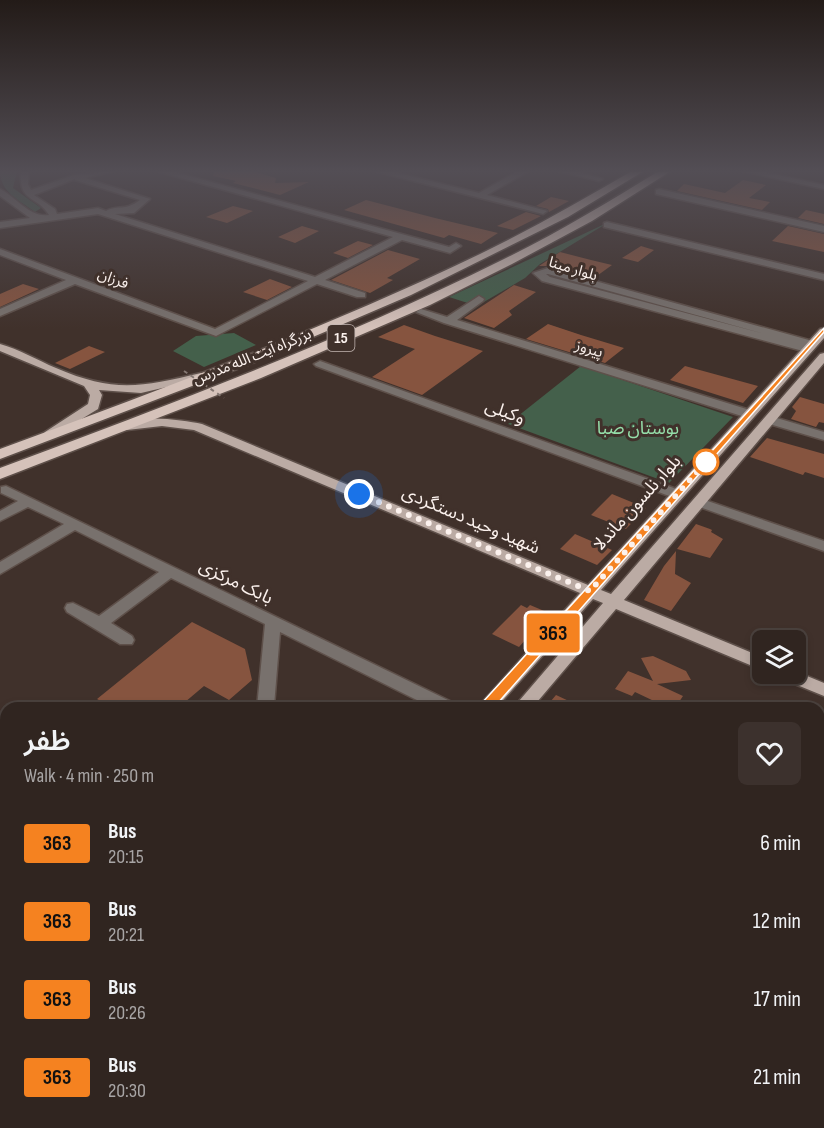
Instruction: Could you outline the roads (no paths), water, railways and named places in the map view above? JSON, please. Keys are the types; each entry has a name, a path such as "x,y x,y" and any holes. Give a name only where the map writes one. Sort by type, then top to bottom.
{"highway":[{"name":"بزرگراه آیت الله مدرس","path":"0,453 210,374 410,292 549,224"},
{"name":"بزرگراه آیت الله مدرس","path":"0,474 127,426 363,329 479,275 576,224"}],"main road":[{"name":"بلوار نلسون ماندلا","path":"491,702 824,331"},
{"path":"0,347 88,384 113,389 134,390 210,374"},
{"path":"527,702 824,356"},
{"path":"777,383 796,388"},
{"path":"46,436 94,406 96,395 88,384"},
{"name":"شهید وحید دستگردی","path":"127,426 155,421 178,421 198,427 752,659"},
{"path":"806,682 824,690"}],"street":[{"path":"138,224 361,295"},
{"path":"351,224 453,248 365,224"},
{"path":"800,224 824,229"},
{"path":"607,225 824,277"},
{"path":"318,281 400,237"},
{"name":"فرزان","path":"0,252 216,333 318,281"},
{"name":"بلوار مینا","path":"793,342 548,271 537,273 546,279 793,342 810,346"},
{"path":"0,313 75,280"},
{"path":"448,321 479,299"},
{"name":"پیروز","path":"421,312 749,414"},
{"name":"وكيلی","path":"320,364 677,494"},
{"path":"770,420 824,436"},
{"name":"بابک مرکزی","path":"6,490 436,702"},
{"path":"0,517 28,501"},
{"path":"699,502 824,546"},
{"path":"0,569 75,524"},
{"path":"99,624 170,571"},
{"path":"73,608 126,640"},
{"path":"265,702 273,622"}],"park label":[{"name":"بوستان صبا","path":"638,428"}]}
